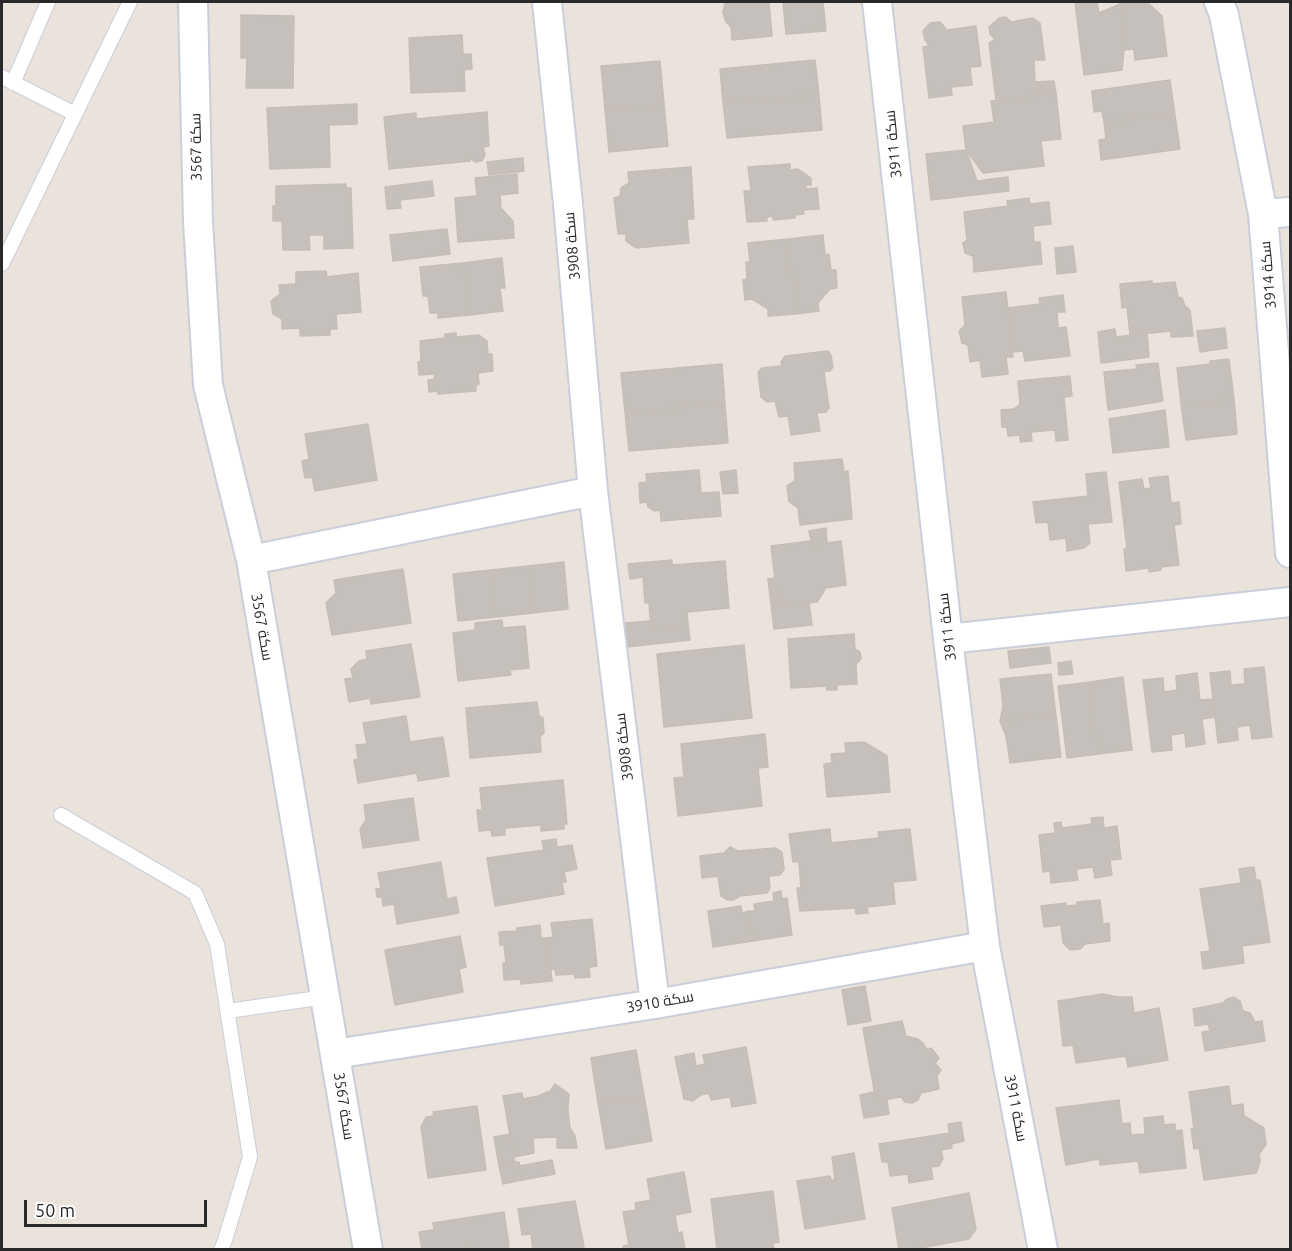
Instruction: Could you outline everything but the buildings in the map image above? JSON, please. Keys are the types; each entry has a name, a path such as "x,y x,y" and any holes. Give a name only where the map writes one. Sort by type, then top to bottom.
{"street":[{"name":"سكة 3567","path":"193,2 198,222 208,385 250,560 368,1250"},
{"name":"سكة 3908","path":"547,2 568,204 593,491 655,1004"},
{"name":"سكة 3911","path":"877,2 948,639 985,946 1043,1250"},
{"name":"سكة 3914","path":"1219,2 1277,212 1290,553"},
{"path":"250,560 593,491"},
{"path":"948,639 1290,602"},
{"name":"سكة 3910","path":"335,1054 655,1004 985,946"}],"lane":[{"path":"48,2 7,80 75,114"},
{"path":"2,264 5,248 130,2"},
{"path":"61,815 195,893 217,944 250,1156 220,1250"},
{"path":"228,1011 325,997"}]}
